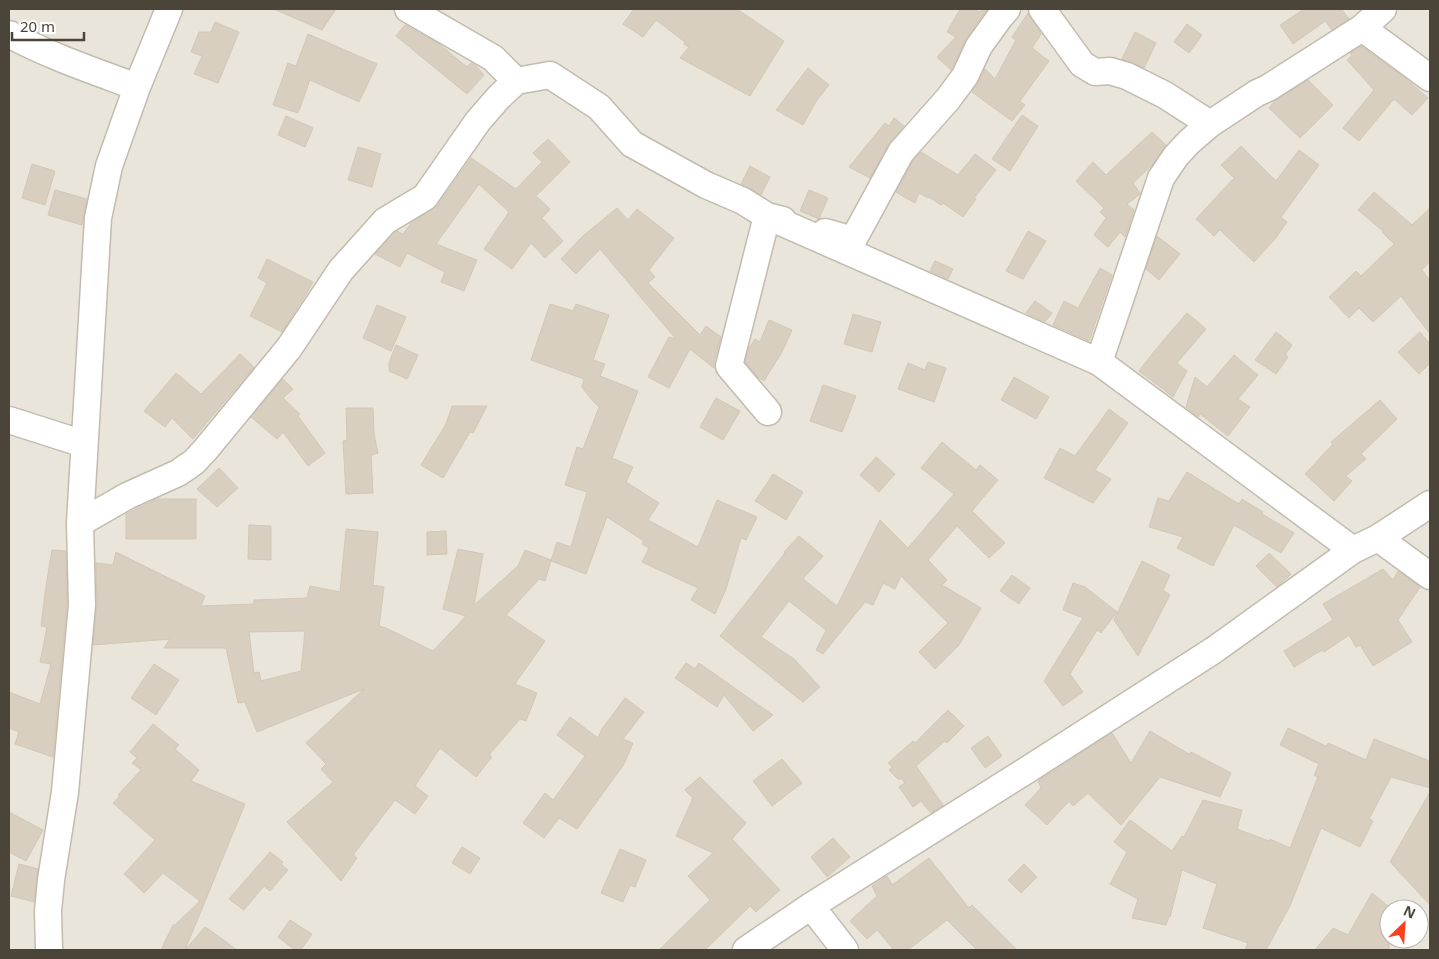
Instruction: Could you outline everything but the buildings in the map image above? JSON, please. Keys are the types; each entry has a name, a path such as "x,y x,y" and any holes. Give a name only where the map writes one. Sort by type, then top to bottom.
{"street":[{"path":"49,950 48,911 65,792 82,605 80,523 98,218 109,166 137,87 169,9"},
{"path":"408,9 493,58 516,81"},
{"path":"767,216 853,240 902,152 948,99 965,76 979,46 1007,9"},
{"path":"1042,9 1082,64 1095,72 1110,71 1127,76 1165,96 1210,124"},
{"path":"1099,362 1161,178 1176,156 1188,142 1210,124 1362,28 1383,9"},
{"path":"1362,28 1430,78"},
{"path":"9,34 64,59 137,87"},
{"path":"80,523 127,496 178,473 194,462 289,348 341,270 385,221 425,197 478,121 499,97 516,81 550,75 598,108 632,144 706,185 743,201 767,216 1099,362 1353,550"},
{"path":"767,216 729,366 768,412"},
{"path":"9,420 84,444"},
{"path":"746,950 811,906 1214,650 1353,550 1378,538 1430,504"},
{"path":"1378,538 1430,576"},
{"path":"811,906 845,950"}],"shaded area":[{"path":"9,9 1430,9 1430,950 9,950"}]}
